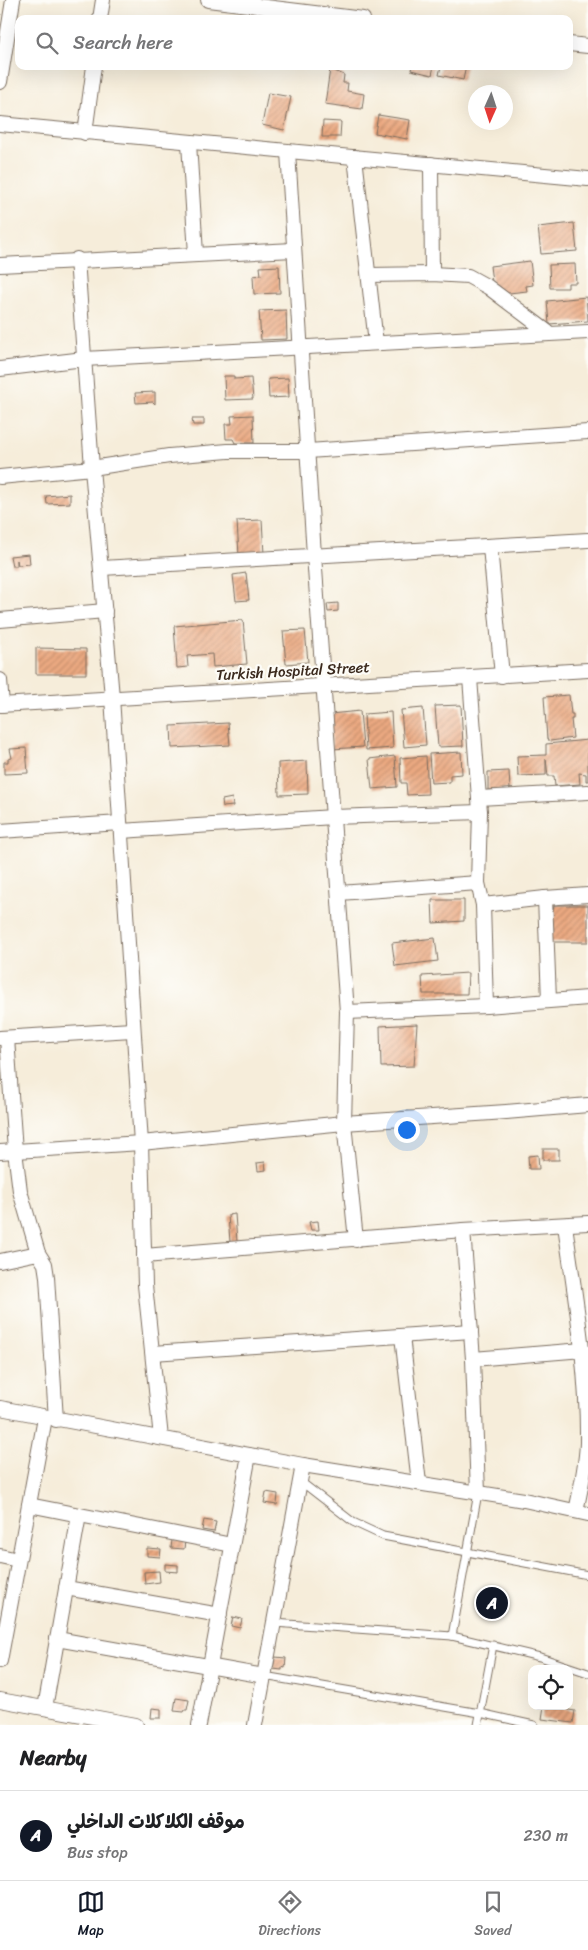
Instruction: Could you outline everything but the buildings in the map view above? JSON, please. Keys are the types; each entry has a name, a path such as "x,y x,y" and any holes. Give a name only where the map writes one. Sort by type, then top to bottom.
{"street":[{"path":"0,82 14,0"},
{"path":"101,15 103,0"},
{"path":"208,0 330,15"},
{"path":"573,44 588,46"},
{"path":"85,133 93,70"},
{"path":"0,124 588,179"},
{"path":"189,143 196,254"},
{"path":"288,152 314,555 347,1012 344,1122 356,1240"},
{"path":"356,158 376,343"},
{"path":"430,164 432,274"},
{"path":"0,265 294,250"},
{"path":"77,260 92,468 112,697 132,1030 141,1143 148,1328 153,1353 161,1438"},
{"path":"369,275 432,274 468,276 476,279 549,334"},
{"path":"0,369 84,359 588,332"},
{"path":"0,477 92,468 169,456 228,451 308,451 588,432"},
{"path":"102,568 588,540"},
{"path":"490,547 502,676"},
{"path":"0,620 105,611"},
{"name":"Turkish Hospital Street","path":"1,705 588,670"},
{"path":"470,678 479,805 478,883 483,905 486,1006"},
{"path":"0,680 1,705"},
{"path":"0,831 333,817 479,805 588,792"},
{"path":"339,893 478,883"},
{"path":"483,905 588,895"},
{"path":"545,898 549,1000"},
{"path":"347,1012 486,1006 588,998"},
{"path":"0,1661 18,1560 51,1419 48,1277 38,1253 20,1191 4,1038 132,1030"},
{"path":"0,1152 141,1143 344,1122 588,1105"},
{"path":"144,1256 463,1230 588,1223"},
{"path":"0,1408 303,1465 419,1483 582,1512 582,1482 586,1444 583,1324 566,1225"},
{"path":"463,1230 473,1359 478,1493"},
{"path":"0,1261 38,1253"},
{"path":"153,1353 471,1331"},
{"path":"402,1336 419,1483"},
{"path":"473,1359 583,1350"},
{"path":"199,1725 249,1455"},
{"path":"255,1725 303,1465"},
{"path":"30,1505 232,1546"},
{"path":"45,1708 79,1515"},
{"path":"0,1556 18,1560"},
{"path":"66,1588 220,1615"},
{"path":"57,1639 264,1676"},
{"path":"0,1700 136,1725"}],"lane":[{"path":"300,1481 353,1522 383,1536 588,1575"},
{"path":"452,1636 478,1493"},
{"path":"274,1623 452,1636 540,1657 588,1673"},
{"path":"478,1725 493,1645"},
{"path":"264,1676 534,1725"}],"place":[{"name":"موقف الكلاكلات الداخلي","path":"492,1603"}]}
